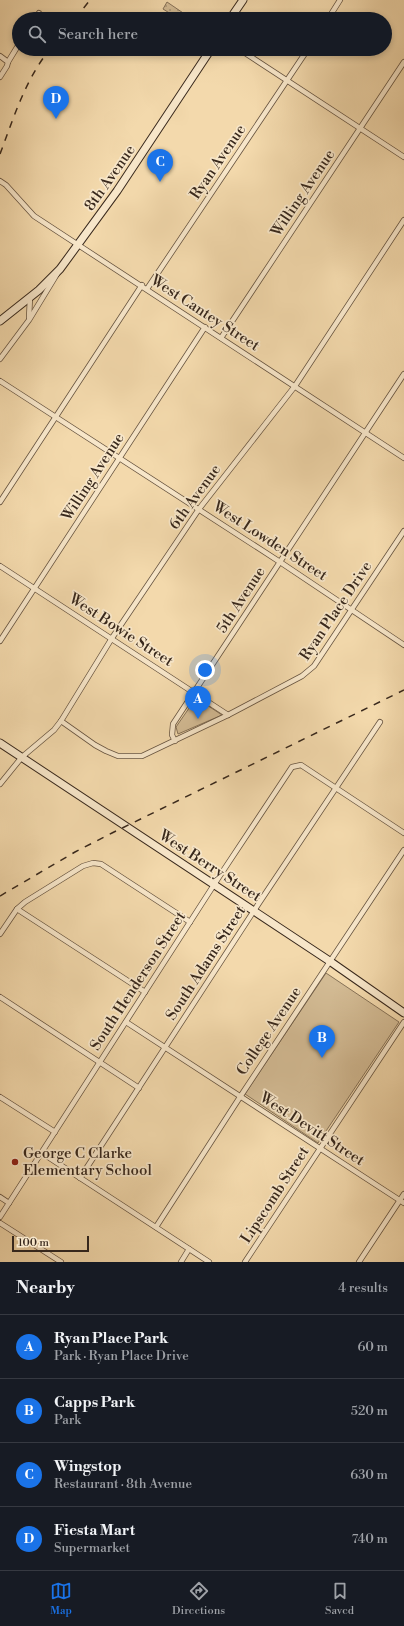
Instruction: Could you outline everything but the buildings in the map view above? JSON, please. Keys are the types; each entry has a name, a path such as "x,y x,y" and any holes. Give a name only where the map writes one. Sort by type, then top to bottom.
{"main road":[{"path":"235,12 243,0"},
{"name":"8th Avenue","path":"60,269 120,187 206,56"},
{"path":"0,320 30,297 60,269"},
{"name":"West Berry Street","path":"0,743 331,962 404,1013"}],"street":[{"path":"332,12 340,0"},
{"path":"0,56 7,64"},
{"path":"0,77 12,56"},
{"path":"250,56 404,157"},
{"name":"Ryan Avenue","path":"147,289 303,56"},
{"name":"Willing Avenue","path":"221,338 404,62"},
{"name":"West Cantey Street","path":"0,181 6,185 34,216 404,458"},
{"name":"6th Avenue","path":"0,784 22,757 54,730 61,721 112,638 199,509 295,386 404,220"},
{"name":"8th Avenue","path":"0,359 29,320 60,269"},
{"path":"0,502 142,286"},
{"path":"29,320 30,297"},
{"name":"Willing Avenue","path":"0,641 205,327"},
{"name":"5th Avenue","path":"175,741 172,735 173,724 404,374"},
{"name":"West Lowden Street","path":"0,381 199,509 352,609 404,645"},
{"name":"Ryan Place Drive","path":"61,721 95,745 118,756 142,756 228,715 309,672 404,531"},
{"name":"West Bowie Street","path":"0,566 228,715"},
{"name":"South Adams Street","path":"80,1178 254,911 380,722"},
{"name":"South Henderson Street","path":"0,1217 214,884 292,767 300,765 335,788"},
{"path":"335,788 404,832"},
{"name":"College Avenue","path":"156,1227 240,1097 404,850"},
{"path":"0,934 17,909 25,902 83,866 93,863 101,864 190,922"},
{"path":"17,909 145,992"},
{"path":"0,997 139,1088"},
{"name":"West Devitt Street","path":"126,1022 402,1202"},
{"name":"Lipscomb Street","path":"245,1262 404,1022"},
{"path":"0,1097 55,1132"},
{"path":"42,1152 209,1262"},
{"path":"359,1262 402,1202 404,1194"},
{"path":"0,1197 9,1203"},
{"path":"0,1223 61,1262"},
{"path":"181,1262 189,1249"}],"shaded area":[{"path":"167,2 182,12 168,12 163,9"},
{"path":"196,698 222,715 178,734 176,727"},
{"path":"326,973 399,1022 318,1143 245,1094"}],"railway":[{"path":"81,12 90,0"},
{"path":"0,154 27,86 45,56"},
{"path":"0,896 75,852 112,833 404,690"}],"place":[{"name":"Fiesta Mart","path":"56,119"},
{"name":"Wingstop","path":"160,182"},
{"name":"Ryan Place Park","path":"198,719"},
{"name":"Capps Park","path":"322,1058"},
{"name":"George C Clarke Elementary School","path":"15,1162"}]}
